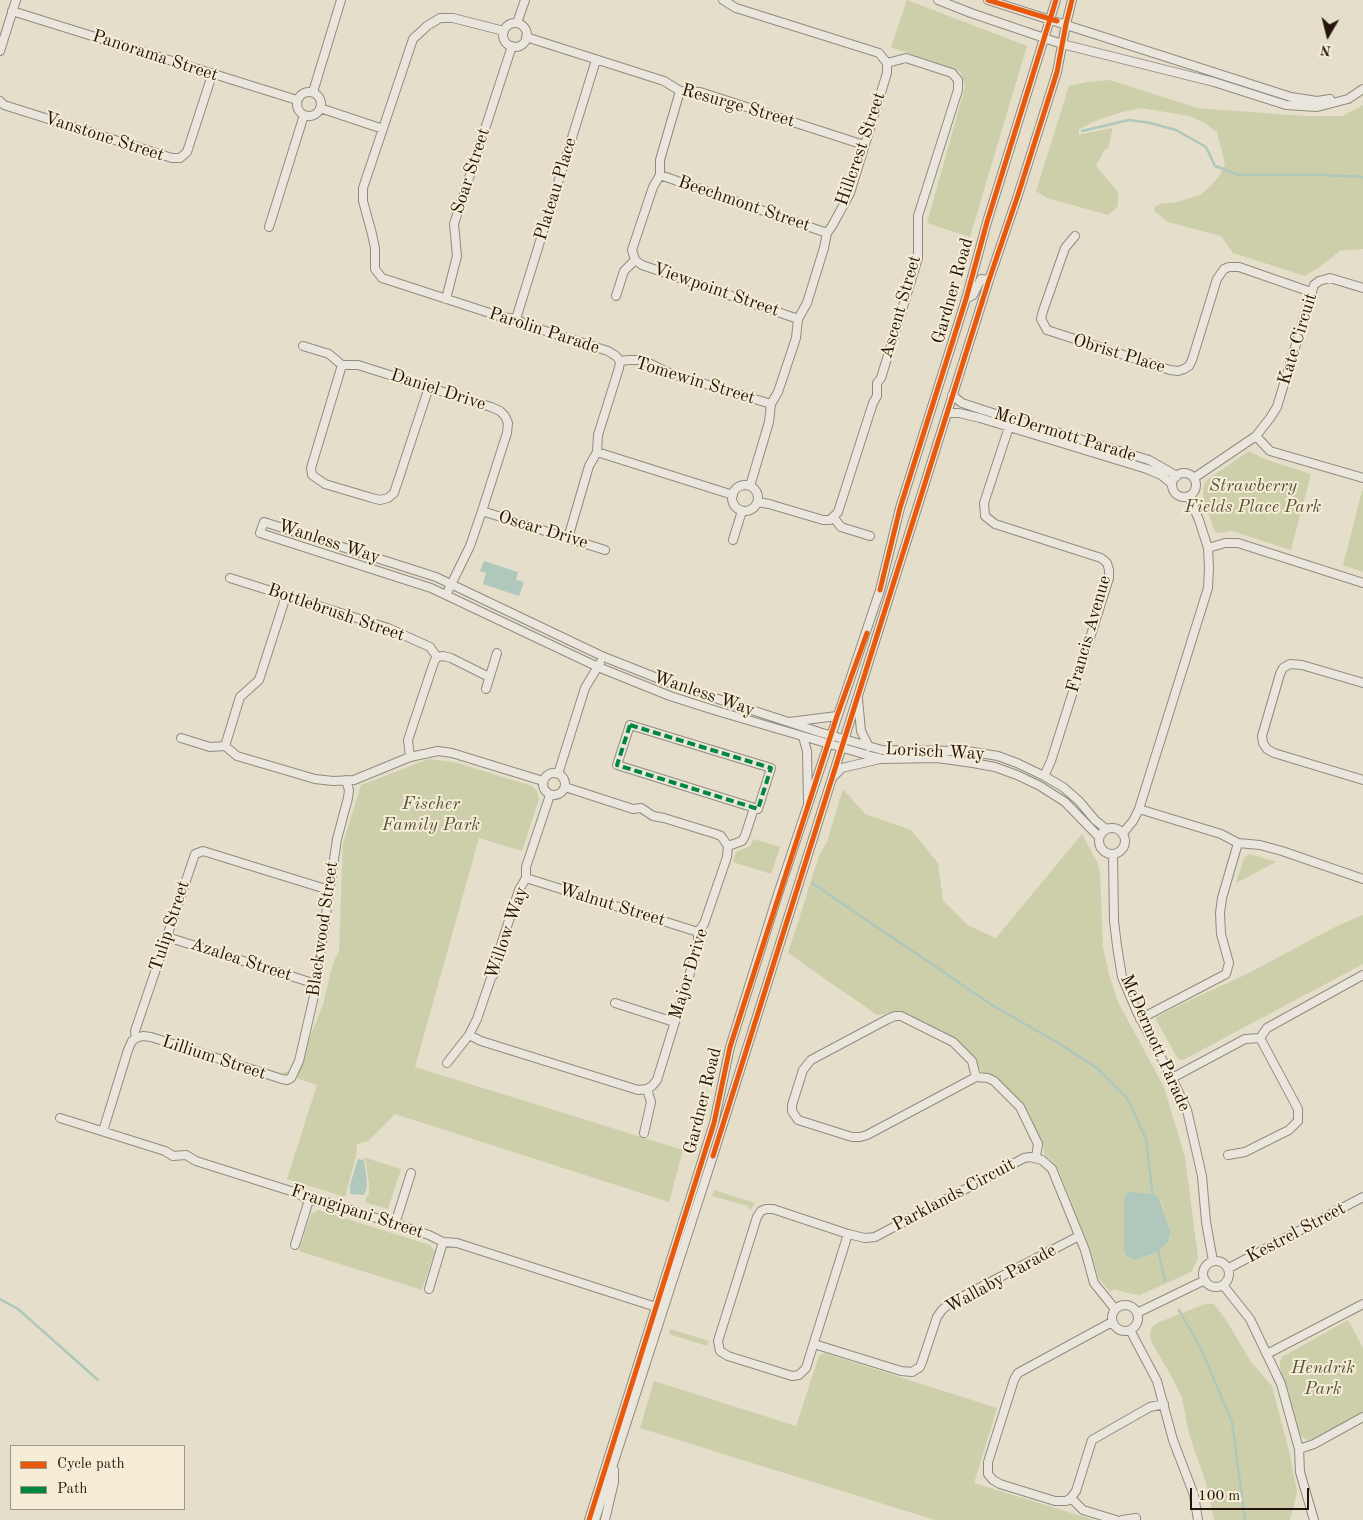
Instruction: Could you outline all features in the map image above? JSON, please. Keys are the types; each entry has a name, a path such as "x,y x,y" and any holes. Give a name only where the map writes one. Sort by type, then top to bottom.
{"street":[{"path":"0,51 16,0"},
{"path":"313,92 341,0"},
{"path":"518,23 525,0"},
{"path":"724,0 736,8 879,53 887,63"},
{"path":"938,0 1062,44 1214,82 1286,104 1317,107 1348,99 1362,90"},
{"path":"988,0 1299,99 1317,101 1340,97 1362,90"},
{"name":"Gardner Road","path":"589,1520 714,1123 722,1080 733,1038 778,894 875,607 900,508 966,299 989,214 1056,0"},
{"name":"Gardner Road","path":"595,1520 667,1300 988,280 1058,72 1072,0"},
{"name":"Panorama Street","path":"12,11 297,100"},
{"path":"320,108 383,129 413,39 427,26 440,18 453,18 504,31"},
{"path":"518,23 524,29 526,38 521,44 512,46 505,42 504,31 509,24 518,23"},
{"name":"Resurge Street","path":"526,38 664,81 680,91 700,92 864,145"},
{"name":"Soar Street","path":"446,299 457,256 454,224 512,46"},
{"name":"Ascent Street","path":"834,518 838,512 873,402 878,396 877,383 881,378 918,258 918,216 958,90 958,80 952,73 906,58 887,63"},
{"name":"Plateau Place","path":"516,319 596,60"},
{"name":"Hillcrest Street","path":"750,486 769,422 771,404 778,392 796,338 798,318 807,303 827,233 850,193 887,73 887,63"},
{"path":"1214,82 1217,73"},
{"name":"Vanstone Street","path":"0,101 4,105 172,158 180,158 187,152 212,75"},
{"name":"Viewpoint Street","path":"680,91 660,160 660,175 653,187 632,250 635,260 642,265 798,318"},
{"path":"313,92 320,98 320,108 314,115 304,115 298,109 297,100 301,94 313,92"},
{"path":"269,227 304,115"},
{"name":"Parolin Parade","path":"383,129 363,188 363,206 375,248 374,264 376,272 382,278 502,318 516,319 527,325 608,351 620,361 598,435 597,452 589,466 568,538"},
{"name":"Beechmont Street","path":"660,175 827,233"},
{"name":"Obrist Place","path":"1075,236 1065,248 1043,311 1041,319 1047,330 1170,370 1178,371 1189,366 1218,279 1224,269 1239,267 1312,292"},
{"name":"Viewpoint Street","path":"616,296 624,271 635,260"},
{"name":"Kate Circuit","path":"1194,478 1256,436 1277,407 1312,292 1319,281 1330,278 1363,288"},
{"path":"966,299 973,295 981,279 988,280"},
{"name":"Daniel Drive","path":"303,346 329,354 342,365 358,364 491,407 500,411 505,416 508,424 507,433 482,511 470,546 446,595"},
{"name":"Tomewin Street","path":"620,361 639,360 669,373 771,404"},
{"path":"342,365 311,468 312,475 325,484 372,498 380,500 388,498 394,493 428,387"},
{"name":"McDermott Parade","path":"952,395 962,403 983,410 1149,460 1177,476"},
{"name":"McDermott Parade","path":"947,413 959,413 1147,469 1161,475 1172,484"},
{"name":"Francis Avenue","path":"1009,427 984,503 985,516 995,524 1101,558 1107,563 1110,570 1044,776"},
{"path":"1256,436 1270,451 1363,478"},
{"path":"597,452 733,495"},
{"path":"1185,474 1194,478 1196,482 1195,490 1189,497 1177,495 1172,488 1172,484 1177,476 1185,474"},
{"path":"750,486 757,492 758,502 752,509 742,511 733,504 733,495 738,487 750,486"},
{"path":"1123,834 1113,828 1106,829 1099,836 1101,849 1112,854 1123,846 1123,834 1139,809 1208,588 1208,548 1189,497"},
{"path":"758,502 824,520 834,518 841,527 870,536"},
{"name":"Oscar Drive","path":"482,511 605,550"},
{"path":"733,540 742,511"},
{"name":"Wanless Way","path":"828,744 670,696 598,667 431,588 260,532 264,522 436,577 604,657 675,685 831,736"},
{"path":"1208,548 1225,543 1238,543 1363,583"},
{"name":"Bottlebrush Street","path":"230,578 388,628 430,647 438,657"},
{"path":"225,746 240,697 259,680 286,596"},
{"path":"486,689 497,653"},
{"path":"410,757 408,740 434,662 438,657 451,658 490,677"},
{"path":"558,774 585,688 604,657"},
{"path":"1363,682 1302,665 1290,664 1283,668 1280,674 1262,736 1263,743 1267,749 1274,753 1363,780"},
{"name":"Gardner Road","path":"858,695 861,731 869,747"},
{"path":"787,722 837,716"},
{"path":"630,724 771,768 758,809 754,808 618,765 630,724"},
{"name":"Lorisch Way","path":"831,736 843,744 882,759"},
{"path":"803,737 807,751 808,807"},
{"path":"181,738 210,747 225,746 237,756 315,779 333,781 354,780 410,757 438,751 452,753 543,781"},
{"name":"Lorisch Way","path":"828,744 843,744 882,750 950,750 998,756 1017,762 1063,787 1106,829"},
{"name":"Lorisch Way","path":"832,778 842,768 882,759 937,758 974,762 1017,774 1040,786 1065,802 1099,836"},
{"path":"551,774 558,774 565,781 565,787 559,795 550,795 543,788 543,781 551,774"},
{"name":"Blackwood Street","path":"291,1078 299,1061 316,984 336,838 348,798 349,790 346,780"},
{"path":"565,787 633,809 640,808 653,816 716,834 721,836 728,846 742,841 754,808"},
{"name":"Willow Way","path":"447,1063 469,1035 477,1019 491,978 495,974 495,956 499,951 519,890 526,878 526,867 550,795"},
{"path":"1139,809 1221,834 1238,843 1254,844 1282,851 1363,879"},
{"path":"1140,1019 1226,974 1229,958 1221,934 1220,913 1222,898 1238,843"},
{"name":"Major Drive","path":"647,1089 657,1080 698,947 698,932 704,924 727,857 728,846"},
{"name":"Tulip Street","path":"103,1132 128,1050 132,1041 136,1038 135,1031 191,861 195,854 203,851 329,890"},
{"name":"McDermott Parade","path":"1112,854 1117,946 1122,977 1140,1019 1187,1110 1202,1176 1206,1222 1213,1261"},
{"name":"Walnut Street","path":"526,878 698,932"},
{"name":"Azalea Street","path":"167,937 316,984"},
{"path":"1260,1038 1267,1028 1363,975"},
{"path":"615,1003 674,1022"},
{"path":"976,1077 972,1061 953,1042 907,1018 895,1016 811,1060 803,1070 792,1105 792,1112 798,1120 852,1137 860,1137 976,1077 988,1078 1020,1107 1038,1144 1036,1157"},
{"path":"469,1035 481,1041 638,1090 647,1089 651,1110 644,1133"},
{"name":"Lillium Street","path":"136,1038 151,1037 282,1080 291,1078"},
{"path":"1172,1078 1245,1039 1260,1038"},
{"path":"1228,1155 1245,1152 1289,1130 1298,1121 1298,1109 1260,1038"},
{"name":"Frangipani Street","path":"60,1118 165,1151 173,1156 186,1155 196,1161 297,1193 309,1200 326,1202 429,1235 443,1242 457,1243 656,1307"},
{"name":"Parklands Circuit","path":"848,1234 804,1372 795,1376 724,1354 718,1346 718,1341 757,1217 761,1211 773,1209 848,1234 865,1238 874,1237 1024,1158 1036,1157 1048,1163 1052,1169 1085,1250 1094,1283 1116,1309"},
{"path":"395,1224 411,1173"},
{"name":"Kestrel Street","path":"1229,1268 1363,1197"},
{"path":"295,1245 309,1200"},
{"name":"Wallaby Parade","path":"814,1344 901,1371 912,1372 920,1367 937,1318 942,1310 1079,1236"},
{"path":"429,1289 443,1242"},
{"path":"1213,1261 1224,1263 1229,1268 1228,1280 1223,1285 1213,1287 1205,1280 1203,1270 1207,1264 1213,1261"},
{"path":"1137,1313 1205,1280"},
{"path":"1223,1285 1250,1319 1281,1384 1299,1448 1300,1472 1314,1520"},
{"path":"1267,1354 1363,1304"},
{"path":"1127,1305 1134,1309 1137,1313 1138,1321 1136,1325 1130,1330 1121,1331 1118,1329 1112,1322 1112,1315 1116,1309 1119,1306 1127,1305"},
{"path":"1112,1322 1018,1373 1014,1380 988,1462 988,1474 1000,1484 1060,1502 1071,1498 1076,1491 1092,1440 1150,1407 1164,1404"},
{"path":"1130,1330 1157,1381 1173,1440 1194,1495 1198,1520"},
{"path":"1299,1448 1314,1444 1363,1417"},
{"path":"605,1520 614,1482 614,1460"},
{"path":"1071,1498 1083,1510 1116,1520"},
{"path":"1122,1520 1136,1518"}],"green space":[{"path":"907,0 1027,46 970,237 927,223 965,87 961,72 891,47"},
{"path":"1110,80 1197,108 1304,116 1343,116 1363,105 1363,249 1340,251 1305,276 1233,253 1221,236 1168,222 1155,212 1154,208 1160,204 1177,202 1200,195 1219,176 1225,164 1217,132 1190,116 1141,108 1098,120 1079,129 1079,134 1083,134 1112,128 1108,148 1104,151 1096,166 1118,192 1118,206 1108,215 1047,198 1036,191 1069,86"},
{"name":"Strawberry Fields Place Park","path":"1249,451 1267,460 1311,474 1291,550 1232,531 1217,533 1214,530 1205,507 1204,484 1208,479"},
{"path":"1363,491 1363,572 1343,565"},
{"name":"Fischer Family Park","path":"429,759 454,762 532,786 537,791 539,799 522,851 479,838 415,1067 683,1150 669,1202 395,1114 368,1141 357,1144 356,1157 345,1197 287,1179 317,1085 281,1073 296,1070 323,1005 333,963 339,951 343,843 361,785"},
{"path":"843,789 865,814 911,830 938,863 943,901 969,926 996,938 1082,834 1098,864 1100,874 1103,947 1110,978 1118,1002 1164,1087 1185,1157 1198,1258 1191,1272 1140,1295 1114,1289 1110,1292 1098,1277 1090,1249 1059,1171 1044,1154 1043,1143 1023,1104 994,1076 982,1072 974,1057 952,1037 901,1012 877,1015 788,953 819,856 827,842","holes":["1129,1191 1157,1195 1171,1233 1170,1240 1157,1252 1135,1260 1126,1256 1124,1252 1124,1197"]},
{"path":"753,839 780,847 771,874 733,862 736,852 751,845"},
{"path":"1250,854 1276,862 1236,883 1244,858"},
{"path":"1363,915 1363,964 1183,1060 1178,1059 1155,1018 1247,974 1337,926"},
{"path":"363,1157 401,1169 388,1209 367,1203 365,1200 369,1193 369,1184 366,1162"},
{"path":"714,1190 755,1203 750,1211 748,1206 712,1196"},
{"path":"318,1210 430,1245 435,1251 422,1290 299,1251 311,1214"},
{"path":"1205,1304 1214,1304 1226,1320 1251,1362 1272,1386 1289,1451 1297,1492 1290,1520 1214,1520 1208,1489 1189,1434 1182,1398 1152,1343 1150,1334 1152,1327 1157,1323"},
{"name":"Hendrik Park","path":"1348,1320 1363,1348 1363,1412 1315,1438 1310,1440 1304,1439 1297,1431 1280,1362 1282,1357"},
{"path":"670,1329 709,1341 707,1346 669,1334"},
{"path":"824,1353 997,1408 974,1483 1094,1520 935,1520 640,1428 654,1381 796,1426 819,1356"}],"shaded area":[{"path":"484,561 518,572 516,580 524,582 519,596 483,584 486,573 480,571"},
{"path":"358,1159 364,1160 366,1172 367,1187 364,1195 350,1194 350,1185"},
{"path":"1129,1191 1157,1195 1171,1233 1168,1242 1157,1252 1135,1260 1126,1256 1124,1252 1124,1197"}],"waterway":[{"path":"1082,131 1129,120 1150,123 1176,130 1206,147 1215,166 1239,175 1363,177"},
{"path":"812,883 992,1005 1060,1044 1097,1068 1127,1098 1146,1139 1153,1197"},
{"path":"1158,1250 1165,1281"},
{"path":"0,1299 18,1309 98,1380"},
{"path":"1179,1310 1201,1349 1232,1422 1245,1520"}],"marked path":[{"path":"630,725 771,768 758,809 617,765 630,725"}],"cycle path":[{"path":"988,0 1057,21"},
{"path":"880,590 900,508 966,299 987,222 1056,0"},
{"path":"713,1156 989,280 1057,72 1072,0"},
{"path":"589,1520 714,1123 730,1047 837,716 867,633"}]}
